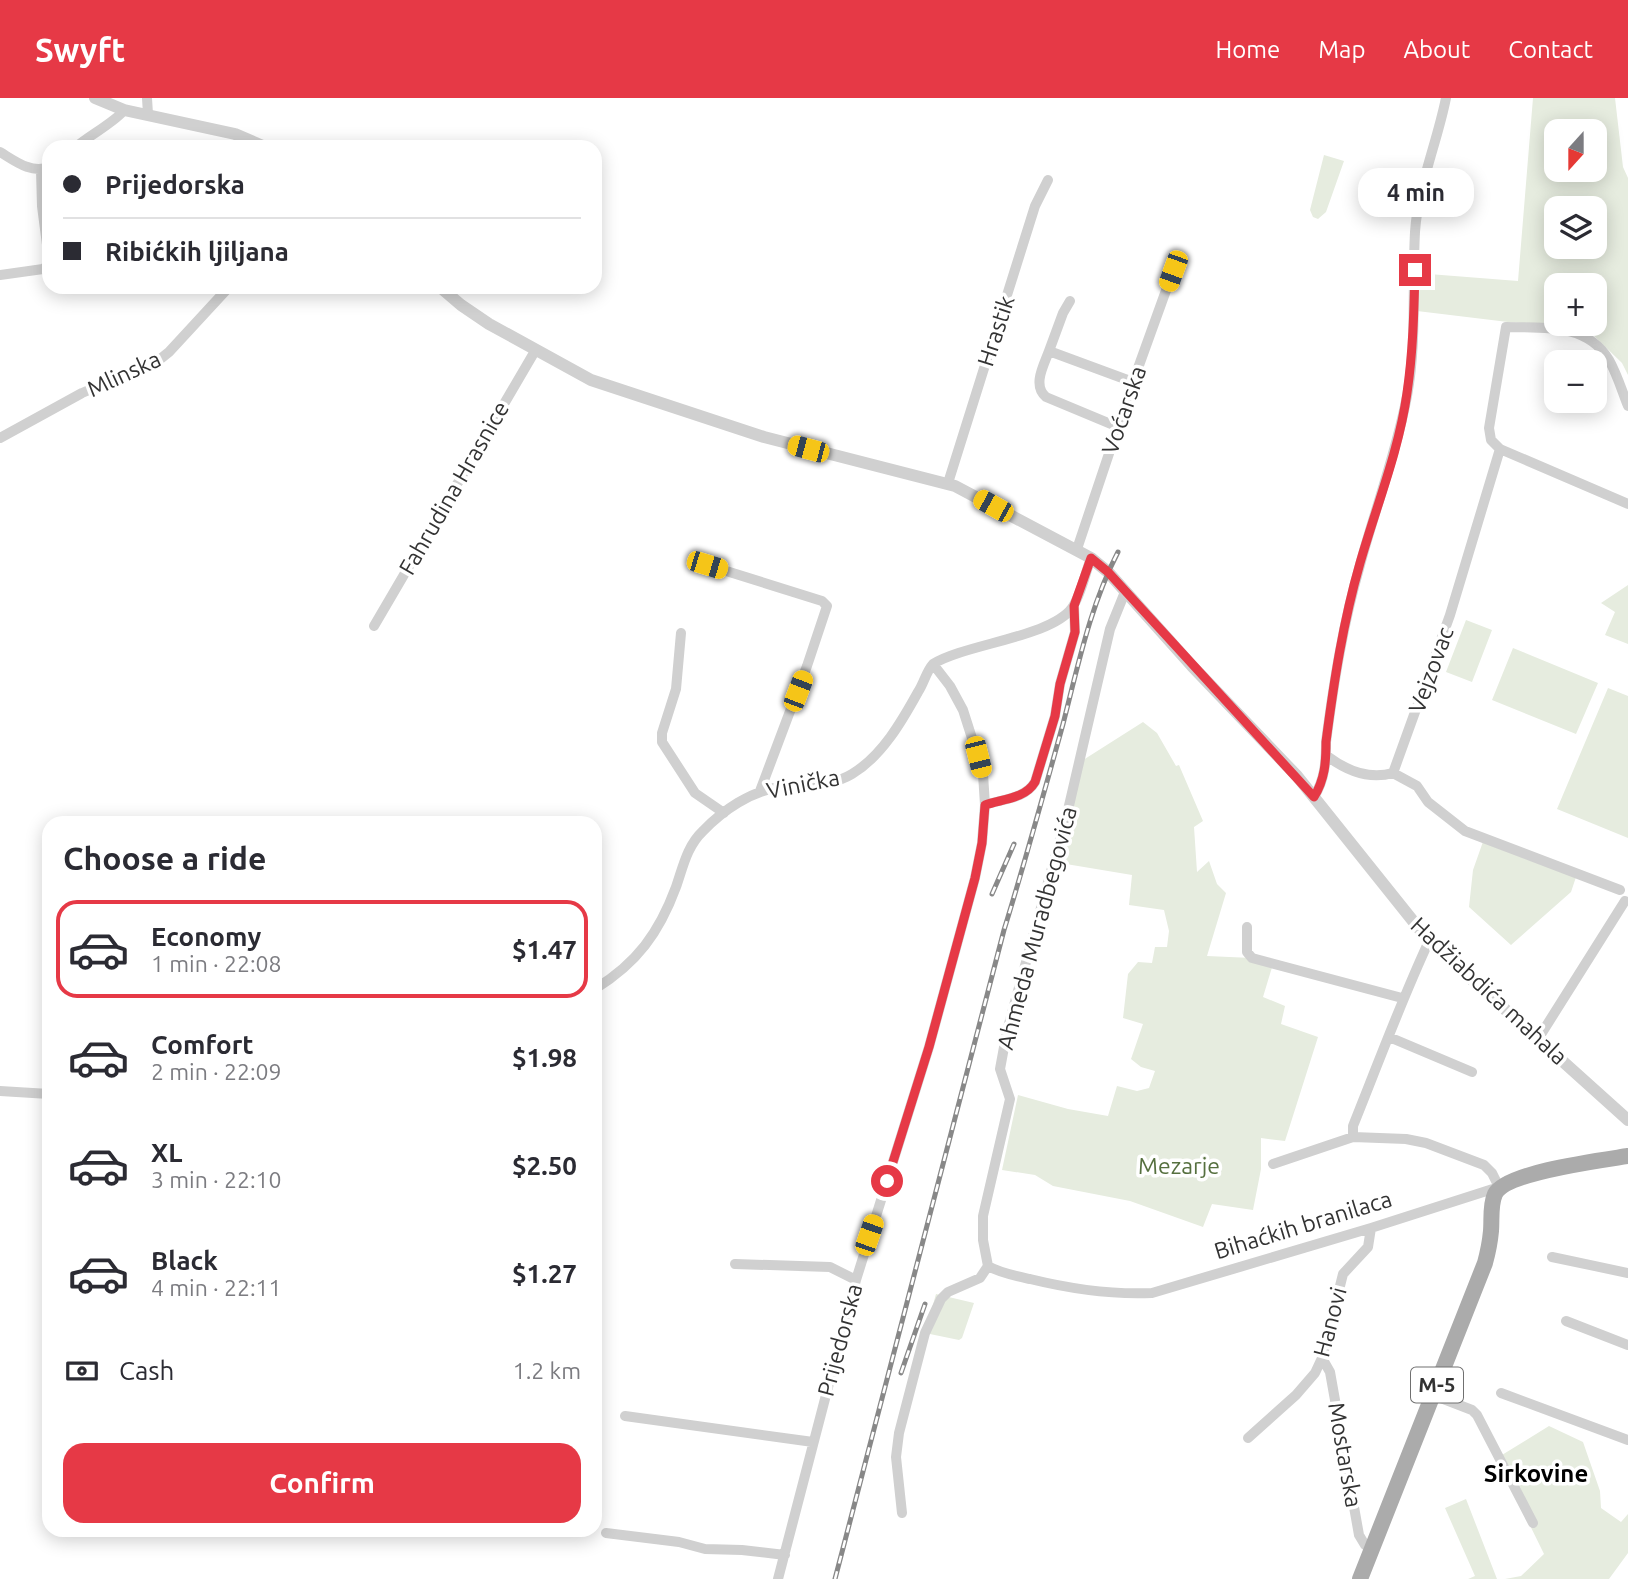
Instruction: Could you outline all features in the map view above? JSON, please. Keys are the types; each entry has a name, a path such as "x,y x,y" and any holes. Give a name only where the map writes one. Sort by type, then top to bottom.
{"main road":[{"name":"Bihaćkih branilaca","path":"1499,1187 1511,1180 1567,1166 1628,1156"},
{"name":"M-5","path":"1360,1579 1485,1263 1490,1246 1492,1205 1499,1187"}],"street":[{"path":"95,98 124,110 235,134 247,140"},
{"path":"147,98 148,114"},
{"path":"1314,797 1321,786 1327,756 1326,742 1339,646 1360,564 1398,438 1407,395 1412,357 1415,230 1421,193 1446,98"},
{"path":"85,140 120,116 124,110"},
{"path":"0,152 32,169 42,168"},
{"name":"Hrastik","path":"948,483 1035,206 1048,180"},
{"path":"0,275 42,269"},
{"name":"Voćarska","path":"1077,549 1173,271"},
{"name":"Mlinska","path":"0,438 82,393 159,360 223,294"},
{"name":"Hadžiabdića mahala","path":"449,294 480,318 591,380 698,417 830,455 948,483 1091,558 1108,572 1314,797 1429,941 1628,1120"},
{"path":"1070,301 1063,313 1040,378 1041,393 1083,414 1118,426"},
{"path":"1628,406 1609,360 1580,332 1555,328 1506,327 1489,428 1491,440 1500,449 1628,504"},
{"name":"Fahrudina Hrasnice","path":"374,626 535,351"},
{"path":"1049,351 1133,382"},
{"name":"Vejzovac","path":"1393,773 1450,615 1500,449"},
{"path":"933,664 1047,626 1067,614 1074,606 1091,558"},
{"path":"707,565 822,601 827,607 760,791"},
{"name":"Ahmeda Muradbegovića","path":"988,1266 983,1240 983,1216 1010,1099 1000,1069 1007,1031 1071,798 1110,629 1125,592"},
{"path":"985,805 1021,794 1035,782 1055,716 1060,684 1075,632 1074,606"},
{"path":"681,633 676,689 662,733 662,742 695,793 724,813"},
{"name":"Vinička","path":"602,984 620,972 652,938 670,902 690,848 703,830 724,813 760,791 780,786 821,785 840,781 855,773 895,731 933,664"},
{"name":"Prijedorska","path":"778,1579 856,1280 929,1047 964,921 982,843 985,805 983,774 963,710 950,686 933,664"},
{"path":"1327,756 1360,774 1371,776 1393,773 1417,786 1428,802 1465,831 1624,887 1620,895 1626,902 1538,1039"},
{"path":"1247,927 1247,952 1252,958 1402,998"},
{"path":"1353,1137 1353,1126 1402,998 1429,941"},
{"path":"1389,1037 1472,1072"},
{"path":"0,1091 42,1094"},
{"path":"1273,1164 1353,1137 1406,1139 1426,1143 1484,1166 1492,1173 1499,1187"},
{"name":"Bihaćkih branilaca","path":"988,1266 1023,1278 1085,1291 1152,1293 1499,1187"},
{"name":"Hanovi","path":"1248,1438 1296,1395 1315,1373 1322,1358 1343,1274 1368,1247 1371,1228"},
{"path":"1552,1257 1628,1273"},
{"path":"735,1264 830,1266 856,1280"},
{"path":"902,1513 896,1457 902,1422 925,1334 941,1299 948,1292 980,1278 988,1266"},
{"path":"1566,1321 1628,1345"},
{"name":"Mostarska","path":"1322,1358 1330,1372 1359,1535 1365,1545 1372,1549"},
{"path":"1501,1393 1628,1440"},
{"path":"1433,1395 1472,1410 1477,1415 1533,1523"},
{"path":"625,1416 813,1442"},
{"path":"606,1533 679,1542 705,1549 785,1555"}],"green space":[{"path":"1533,98 1615,98 1623,167 1628,178 1628,375 1622,363 1594,336 1607,336 1607,273 1544,273 1544,324 1417,311 1416,273 1518,281"},
{"path":"1324,155 1344,161 1326,212 1318,219 1313,217 1310,210"},
{"path":"1628,585 1628,644 1605,635 1615,612 1601,603"},
{"path":"1466,620 1492,630 1472,682 1446,672"},
{"path":"1513,648 1598,683 1576,734 1492,700"},
{"path":"1608,688 1628,696 1628,838 1557,809"},
{"name":"Mezarje","path":"1143,722 1157,733 1176,766 1179,765 1203,821 1194,827 1197,872 1209,861 1217,884 1226,893 1207,956 1252,958 1273,964 1263,997 1285,1006 1281,1024 1318,1037 1285,1141 1261,1138 1261,1169 1253,1210 1212,1204 1203,1227 1130,1201 1053,1186 1035,1175 1002,1170 1018,1095 1068,1109 1108,1116 1117,1086 1137,1091 1149,1088 1155,1071 1141,1067 1131,1059 1143,1024 1123,1018 1128,974 1138,962 1152,963 1155,947 1167,947 1169,931 1164,910 1129,905 1132,875 1054,862 1080,762"},
{"path":"1485,836 1577,874 1571,892 1511,945 1469,907 1473,870"},
{"path":"936,1294 974,1303 959,1340 925,1333"},
{"path":"1549,1426 1583,1442 1600,1491 1601,1508 1621,1522 1628,1514 1628,1553 1609,1579 1505,1579 1521,1576 1544,1554 1497,1458"},
{"path":"1466,1499 1497,1579 1468,1579 1475,1576 1445,1508"}],"railway":[{"path":"835,1579 1004,930 1086,636 1100,593 1118,552"},
{"path":"992,894 1014,844"},
{"path":"901,1373 925,1304"}],"district":[{"name":"Sirkovine","path":"1536,1474"}],"route":[{"path":"887,1181 929,1047 964,921 982,843 985,805 1021,794 1035,782 1055,716 1060,684 1075,632 1074,606 1091,558 1108,572 1314,797 1321,786 1327,756 1326,742 1339,646 1360,564 1398,438 1407,395 1412,357 1415,270"}]}
